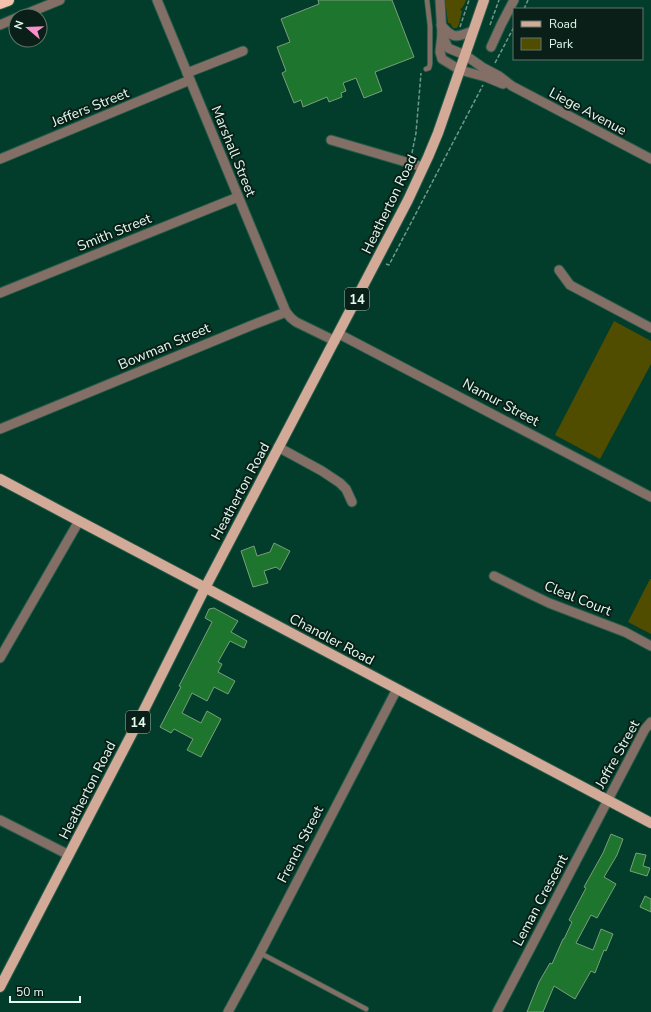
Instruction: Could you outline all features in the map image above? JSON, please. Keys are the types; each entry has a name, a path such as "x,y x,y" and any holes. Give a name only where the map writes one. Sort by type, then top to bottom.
{"highway":[{"path":"0,3 8,0"}],"main road":[{"name":"Heatherton Road","path":"0,987 139,720 278,447 408,200 438,133 484,0"},
{"name":"Chandler Road","path":"0,479 651,823"}],"street":[{"path":"40,8 60,0"},
{"name":"Marshall Street","path":"157,0 286,312"},
{"path":"440,0 442,30 453,36 473,31"},
{"path":"491,47 514,0"},
{"name":"Liege Avenue","path":"442,30 448,48 465,55 512,86 651,160"},
{"name":"Liege Avenue","path":"442,30 440,50 441,58 444,61 460,70 512,86"},
{"name":"Jeffers Street","path":"0,159 243,51"},
{"path":"332,140 424,167"},
{"name":"Smith Street","path":"0,293 238,196"},
{"path":"559,270 570,285 651,328"},
{"path":"286,312 296,322 337,337"},
{"name":"Bowman Street","path":"0,429 286,312"},
{"name":"Namur Street","path":"337,337 651,497"},
{"path":"278,447 322,471 340,483 346,489 352,502"},
{"path":"0,658 78,521"},
{"name":"Cleal Court","path":"494,576 549,603 625,632 651,646"},
{"name":"French Street","path":"228,1012 397,689"},
{"name":"Joffre Street","path":"608,800 645,730 651,722"},
{"name":"Leman Crescent","path":"497,1012 608,800"},
{"path":"0,820 69,855"}],"lane":[{"path":"424,69 429,68 430,64 430,26 427,0"},
{"path":"260,953 366,1009"}],"path":[{"path":"457,29 460,26 469,0"},
{"path":"497,60 513,29"},
{"path":"412,153 416,133 421,75 424,69"},
{"path":"386,264 389,265 487,78"}],"green space":[{"path":"445,0 466,0 460,10 462,11 457,28 453,28 450,23 448,23"},
{"path":"614,321 651,341 651,364 600,459 555,435"},
{"path":"651,579 651,634 628,622"}],"building":[{"path":"318,0 392,0 414,57 375,72 382,91 364,98 356,78 343,83 346,91 341,93 342,97 329,102 327,97 303,107 301,100 294,103 282,73 286,71 277,47 290,42 281,19 319,4"},
{"path":"274,543 290,551 280,570 276,567 264,571 268,583 253,587 241,551 254,546 257,556 270,552"},
{"path":"214,608 238,621 231,632 247,641 244,648 230,641 218,662 222,664 218,672 235,681 228,694 214,687 207,701 192,693 182,713 201,723 207,711 221,719 201,757 187,750 193,739 174,729 171,733 160,727 212,622 205,618 209,609"},
{"path":"611,834 623,839 617,855 604,877 616,884 597,918 591,915 576,943 593,950 601,929 613,934 606,951 604,950 595,973 591,971 575,999 554,986 543,1012 527,1012 539,982 550,963 552,964 564,939 572,922 569,920 586,888 584,887 603,853"},
{"path":"636,853 646,855 643,866 650,868 647,876 630,871"},
{"path":"645,896 651,899 651,912 640,907"}]}
